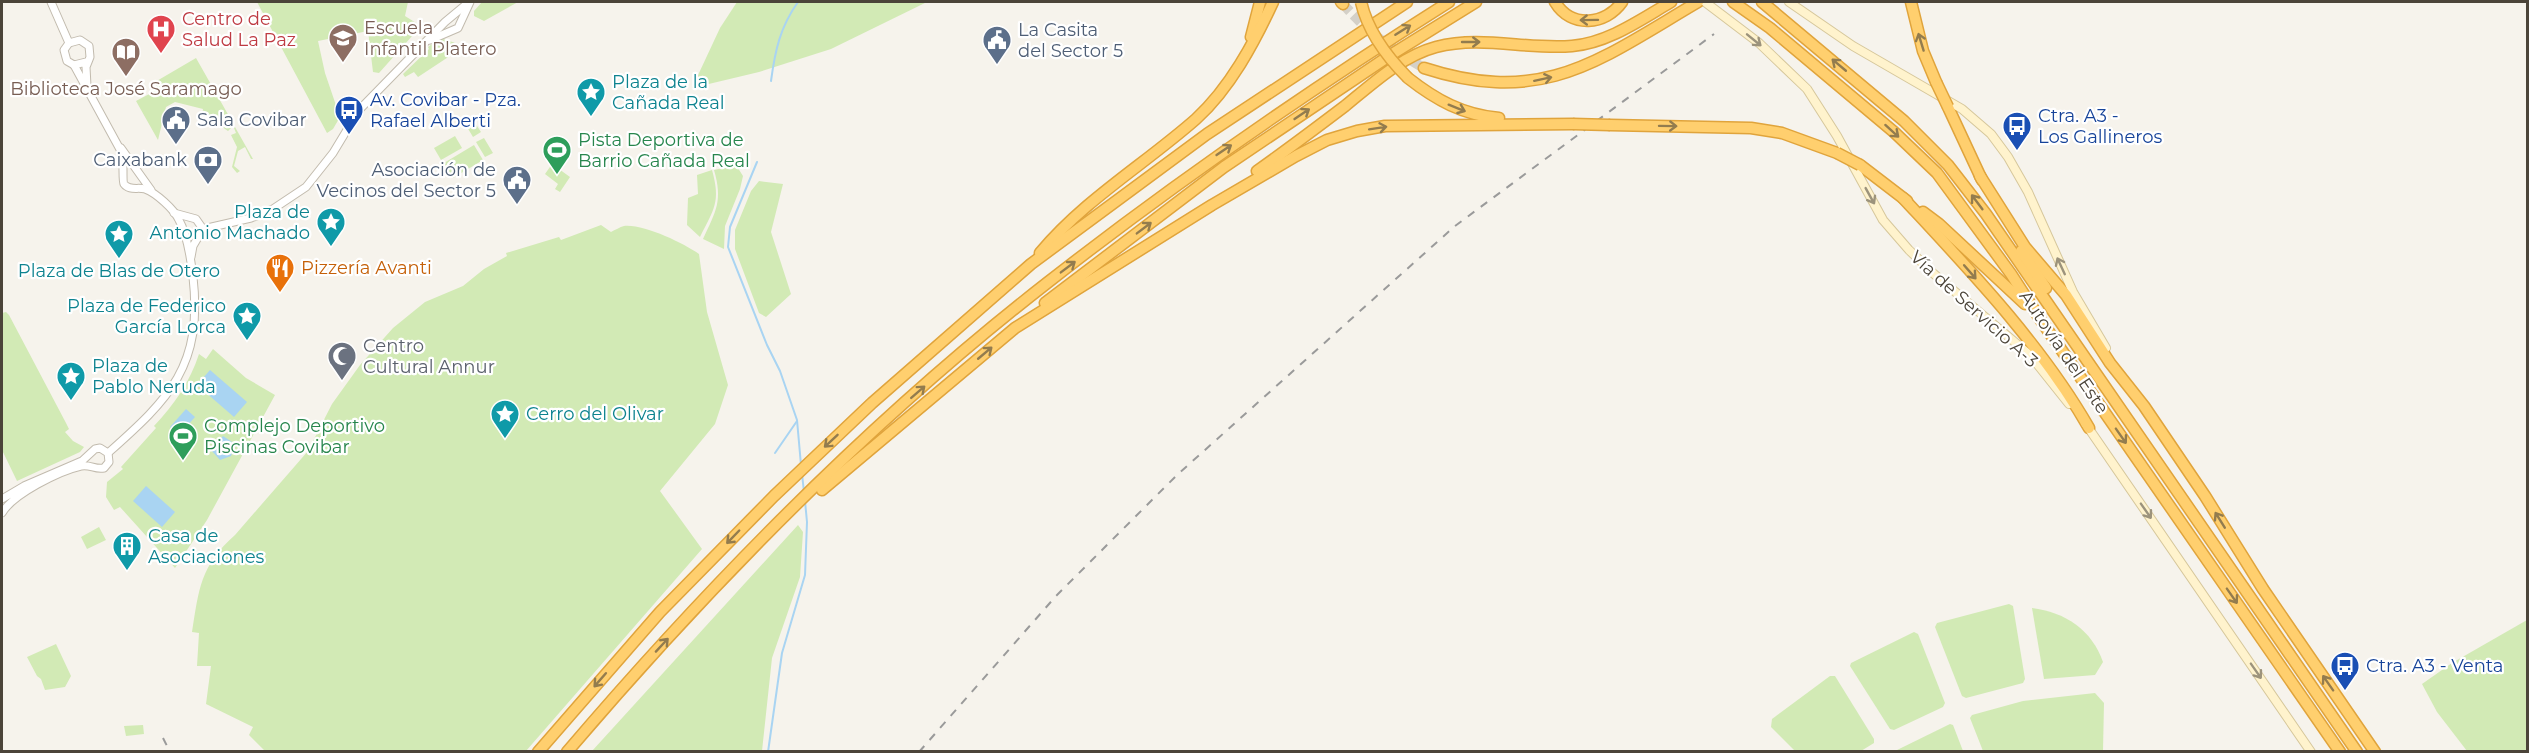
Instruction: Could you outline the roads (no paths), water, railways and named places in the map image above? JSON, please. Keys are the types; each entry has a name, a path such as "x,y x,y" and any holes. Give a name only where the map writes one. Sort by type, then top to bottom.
{"highway":[{"path":"1260,2 1262,15"},
{"path":"1031,264 1052,239 1096,199 1197,117 1227,84 1244,57 1262,15 1273,2"},
{"path":"1361,2 1366,19 1390,60 1408,78 1434,98 1461,111 1479,116 1546,124"},
{"path":"538,752 660,612 774,496 872,403 1031,264 1207,134 1407,2"},
{"path":"567,752 689,616 776,525 874,431 974,343 1046,283 1218,154 1449,2"},
{"path":"776,525 826,487 1055,295 1224,167 1389,56 1476,2"},
{"path":"1555,2 1570,16 1586,22 1598,21 1615,12 1622,2"},
{"path":"1212,205 1400,64 1416,55 1460,42 1492,42 1542,47 1574,46 1600,40 1671,2"},
{"path":"1424,68 1454,78 1507,83 1537,80 1568,73 1601,59 1704,2"},
{"name":"Autovía del Este","path":"1733,2 1770,28 1894,132 1936,173 2012,274 2040,319 2340,752"},
{"name":"Autovía del Este","path":"1762,2 1905,121 1948,165 1986,214 2357,752"},
{"path":"1911,2 1923,51 1993,208 2115,389 2130,423"},
{"path":"1015,328 1212,205 1327,140 1358,131 1412,124 1573,124 1751,128 1791,136 1837,153 1860,165 1939,224 2040,319"},
{"path":"1980,176 2025,247 2066,295 2110,363 2144,406 2205,496 2263,589 2375,752"},
{"path":"1903,198 1986,289 2073,400 2089,428"}],"main road":[{"name":"Vía de Servicio A-3","path":"1704,2 1759,43 1807,89 1837,136 1883,220 1909,250 2030,355 2089,428 2311,752"},
{"path":"1789,2 1853,46 1962,109 1991,134 2008,157 2028,192 2073,292 2144,406"}],"street":[{"path":"51,2 61,26 71,41"},
{"path":"191,259 197,238 203,229 251,218 273,209 306,187 333,153 359,110 445,22 469,2"},
{"path":"427,41 458,28 469,2"},
{"path":"71,41 80,40 88,46 90,57 86,62 74,65"},
{"path":"71,41 64,55 67,61 74,65 88,88 117,144 124,162 125,185 129,188 145,189 154,194"},
{"path":"86,62 88,88"},
{"path":"108,453 158,407 180,374 188,356 195,316 191,259 183,232 174,213 154,194 117,144"},
{"path":"124,173 136,170"},
{"path":"136,188 142,178"},
{"path":"174,213 200,221 203,229"},
{"path":"183,232 184,224 192,219"},
{"path":"183,232 190,239 197,238"},
{"path":"2,499 88,456 94,449 100,448 108,453 110,462 104,468 83,465 67,470 26,491 8,503 2,513"},
{"path":"88,456 91,466"}],"water":[{"path":"210,370 247,402 234,417 197,385"},
{"path":"186,409 195,417 179,435 170,427"},
{"path":"223,436 235,444 231,456 220,460 211,450"},
{"path":"146,486 175,512 162,527 133,501"}],"waterway":[{"path":"771,81 779,40 798,2"},
{"path":"757,162 730,227 728,247 767,345 780,371 797,420 801,465"},
{"path":"775,453 797,421"},
{"path":"802,474 804,492"},
{"path":"768,752 782,653 805,575 807,522 805,501"}],"tunnel":[{"path":"1343,4 1380,39 1424,68"}],"railway":[{"path":"919,752 1056,596 1177,475 1455,226 1714,34"},
{"path":"163,738 170,752"}],"place":[{"name":"Centro de Salud La Paz","path":"161,54"},
{"name":"Escuela Infantil Platero","path":"343,64"},
{"name":"La Casita del Sector 5","path":"997,66"},
{"name":"Biblioteca José Saramago","path":"126,78"},
{"name":"Plaza de la Cañada Real","path":"591,118"},
{"name":"Av. Covibar - Pza. Rafael Alberti","path":"349,136"},
{"name":"Sala Covibar","path":"176,146"},
{"name":"Ctra. A3 - Los Gallineros","path":"2017,152"},
{"name":"Pista Deportiva de Barrio Cañada Real","path":"557,176"},
{"name":"Caixabank","path":"208,186"},
{"name":"Asociación de Vecinos del Sector 5","path":"517,206"},
{"name":"Plaza de Antonio Machado","path":"331,248"},
{"name":"Plaza de Blas de Otero","path":"119,260"},
{"name":"Pizzería Avanti","path":"280,294"},
{"name":"Plaza de Federico García Lorca","path":"247,342"},
{"name":"Centro Cultural Annur","path":"342,382"},
{"name":"Plaza de Pablo Neruda","path":"71,402"},
{"name":"Cerro del Olivar","path":"505,440"},
{"name":"Complejo Deportivo Piscinas Covibar","path":"183,462"},
{"name":"Casa de Asociaciones","path":"127,572"},
{"name":"Ctra. A3 - Venta","path":"2345,692"}]}
